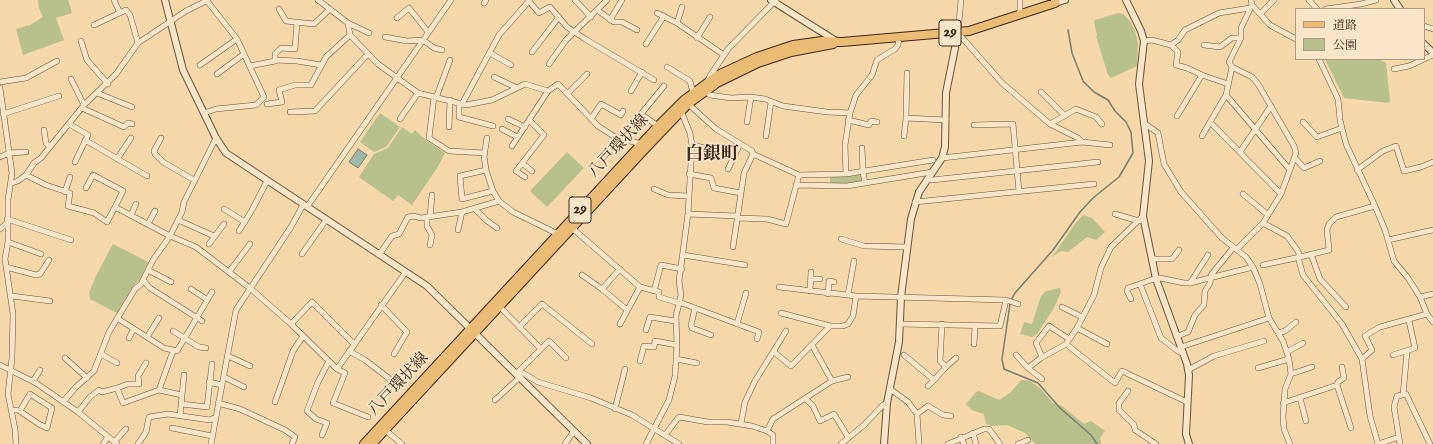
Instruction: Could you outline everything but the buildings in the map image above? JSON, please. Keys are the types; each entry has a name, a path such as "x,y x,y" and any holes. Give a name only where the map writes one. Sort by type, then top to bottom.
{"main road":[{"name":"八戸環状線","path":"473,331 499,306 572,228 643,147 658,126 686,102 731,68 757,57 793,45 813,42 838,42 958,33 984,28 1055,1"},
{"name":"八戸環状線","path":"364,444 383,428 473,331 558,234 643,147 681,112 693,93 758,63 791,52 838,42"},
{"name":"八戸環状線","path":"372,444 383,428"}],"street":[{"path":"114,0 120,13"},
{"path":"165,0 183,70 216,138 226,153 379,256 427,286 519,375 587,444"},
{"path":"12,183 18,181 26,175 83,107 108,84 138,43 170,21 207,0 237,38 264,98 256,105 216,109 204,113"},
{"path":"318,0 348,23 369,33"},
{"path":"211,444 214,418 224,377 236,310 305,206 451,0"},
{"path":"493,126 459,117 461,103 500,35 529,0 539,13 550,7 575,32 654,80"},
{"path":"575,0 590,16"},
{"path":"549,64 564,42 607,0"},
{"path":"610,20 622,0"},
{"path":"884,444 890,389 899,342 901,297 907,247 915,202 932,172 942,158 945,142 946,93 958,33 961,0"},
{"path":"1020,0 1020,15"},
{"path":"1055,1 1065,0"},
{"path":"1126,0 1141,31 1144,41 1139,84 1148,161 1141,219 1156,279 1178,336 1188,370 1186,434 1189,444"},
{"path":"1260,14 1274,0"},
{"path":"1309,0 1316,8"},
{"path":"1331,8 1376,0"},
{"path":"838,42 774,1 739,37 724,55 710,76 707,87 710,95 731,98 751,97 820,111 850,113"},
{"path":"1171,45 1178,40 1185,30 1219,13 1251,4"},
{"path":"1251,4 1277,30 1295,38"},
{"path":"1178,336 1188,332 1195,315 1204,305 1205,291 1210,283 1210,277 1235,249 1263,223 1281,194 1295,158 1296,153 1294,146 1252,77 1232,67 1228,62 1241,38 1241,28 1251,4"},
{"path":"677,23 682,7"},
{"path":"396,18 408,8 428,32"},
{"path":"279,9 286,21 314,24 330,9"},
{"path":"94,24 126,10 130,14 138,43"},
{"path":"597,10 610,20 614,22 622,22 637,30"},
{"path":"657,13 677,23 724,55"},
{"path":"646,44 664,16"},
{"path":"532,52 559,17"},
{"path":"697,38 710,17"},
{"path":"275,60 275,54 281,48 295,49 297,22"},
{"path":"348,23 350,34 368,54 378,64 418,93 466,105 492,100 516,87 525,84 548,91"},
{"path":"812,26 816,34 813,42"},
{"path":"958,33 1002,83 1050,124 1078,138 1082,142"},
{"path":"267,104 282,102 279,90 296,85 311,85 326,57 350,34"},
{"path":"385,37 407,41 423,40 434,48 442,50"},
{"path":"846,174 845,145 848,120 856,95 872,75 877,60 898,45 899,37"},
{"path":"200,65 237,38"},
{"path":"1204,45 1220,47 1232,38 1241,38"},
{"path":"1144,41 1152,40 1171,45 1178,52 1176,65 1228,84"},
{"path":"81,41 87,60 108,84"},
{"path":"1425,45 1433,54"},
{"path":"490,53 511,65"},
{"path":"217,74 244,54"},
{"path":"290,112 315,111 368,54"},
{"path":"250,66 275,60 297,60 321,65"},
{"path":"450,60 435,97 429,138 449,151 484,153"},
{"path":"1320,60 1336,91 1346,144 1375,206 1394,261 1408,278 1420,297 1427,314 1433,322"},
{"path":"1407,60 1409,66"},
{"path":"1394,69 1409,66 1421,60"},
{"path":"0,82 26,78 57,61"},
{"path":"666,67 690,81 693,93"},
{"path":"1202,136 1226,95 1232,67"},
{"path":"631,91 642,72"},
{"path":"904,136 907,73"},
{"path":"568,93 587,74"},
{"path":"1177,116 1202,75"},
{"path":"494,77 516,87"},
{"path":"71,79 83,107 124,127 128,122 132,124"},
{"path":"512,146 516,137 525,127 548,91 558,84 591,119 615,137 643,147"},
{"path":"658,126 641,114 664,86"},
{"path":"0,88 3,114 3,137 9,154 12,183 8,200 8,242 6,267 14,314 11,370 7,388 16,444"},
{"path":"1041,92 1065,116"},
{"path":"97,93 132,107"},
{"path":"400,119 418,93"},
{"path":"1226,95 1290,170"},
{"path":"3,114 59,96"},
{"path":"747,122 751,97"},
{"path":"449,127 450,100"},
{"path":"686,102 716,129 753,154 799,175 846,174 933,160"},
{"path":"766,136 771,102"},
{"path":"591,119 601,104 621,115 623,111"},
{"path":"1240,152 1271,106"},
{"path":"1050,124 1076,109 1096,117 1102,124"},
{"path":"646,444 673,389 677,345 675,321 681,295 680,281 688,214 689,174 692,145 690,133 681,112"},
{"path":"906,118 946,120"},
{"path":"508,119 525,127"},
{"path":"525,177 516,172 544,135 529,120"},
{"path":"848,120 869,125 871,121 877,122"},
{"path":"1210,122 1281,194"},
{"path":"1303,122 1318,136 1342,128"},
{"path":"1144,123 1158,133 1164,164 1175,183 1197,210 1235,249 1251,262 1260,284 1269,318 1278,333 1289,359 1291,374 1285,389 1283,403 1284,429 1290,444"},
{"path":"70,124 88,136 75,162"},
{"path":"974,125 1013,124 1019,192"},
{"path":"502,129 516,137"},
{"path":"44,130 46,143 50,147"},
{"path":"117,158 131,138"},
{"path":"161,138 154,151 156,154 163,162 194,180"},
{"path":"63,402 68,395 94,371 108,332 170,236 194,180 216,138"},
{"path":"487,138 484,153 486,170 493,191 499,201 513,212 558,234"},
{"path":"85,140 147,176"},
{"path":"942,158 1082,142 1110,145"},
{"path":"728,169 740,144"},
{"path":"692,145 717,151"},
{"path":"1357,170 1382,151 1396,146 1404,171 1421,167 1433,162"},
{"path":"862,148 865,183"},
{"path":"0,157 9,154 26,152"},
{"path":"733,247 744,173 753,154"},
{"path":"1295,158 1304,168 1320,161"},
{"path":"928,179 932,180 1098,162"},
{"path":"523,164 532,171"},
{"path":"486,170 460,176 462,199 493,191"},
{"path":"796,185 847,186 932,172"},
{"path":"689,174 711,178 714,188 741,192"},
{"path":"26,175 46,185 70,193 68,206 94,213 107,222 124,191 93,175 86,188"},
{"path":"688,214 767,219 786,224 799,175"},
{"path":"65,192 70,177"},
{"path":"239,231 267,181"},
{"path":"915,202 1094,184"},
{"path":"654,189 668,195 688,196"},
{"path":"1243,194 1268,215"},
{"path":"430,246 432,235 427,226 432,195"},
{"path":"379,256 392,236 399,234 408,217 429,217 462,212 499,201"},
{"path":"130,215 136,204"},
{"path":"1263,265 1329,250 1326,230 1329,224 1336,217 1375,206"},
{"path":"115,207 170,236 196,246 251,288 291,324 328,363 345,373 333,403 368,417"},
{"path":"224,209 245,222"},
{"path":"476,209 486,220 497,228"},
{"path":"148,224 155,211"},
{"path":"458,230 462,212"},
{"path":"1115,214 1141,219"},
{"path":"1028,368 1042,357 1066,344 1070,339 1094,295 1101,268 1111,247 1141,219"},
{"path":"178,220 214,236"},
{"path":"302,254 326,220"},
{"path":"0,229 7,221"},
{"path":"7,221 71,240"},
{"path":"1263,223 1286,236 1298,251 1304,275 1342,324 1362,359 1370,416 1378,444 1399,437"},
{"path":"209,244 224,224"},
{"path":"572,228 640,287 659,292 659,297 695,308 759,332 757,339"},
{"path":"1388,240 1433,230"},
{"path":"841,239 864,246 907,247"},
{"path":"8,242 41,254"},
{"path":"229,272 250,244"},
{"path":"1152,259 1172,259 1179,250"},
{"path":"1311,254 1320,279 1346,307"},
{"path":"683,255 745,265"},
{"path":"1190,283 1208,255"},
{"path":"6,267 36,275 40,274 49,260"},
{"path":"848,295 854,261"},
{"path":"654,291 661,264 682,269"},
{"path":"1131,299 1128,288 1156,279 1190,283 1253,267"},
{"path":"602,290 620,269"},
{"path":"148,270 171,282"},
{"path":"810,292 811,272"},
{"path":"337,369 381,305 396,288 406,273"},
{"path":"582,275 627,310"},
{"path":"811,279 820,279"},
{"path":"143,280 150,288 202,321"},
{"path":"828,294 830,281 834,282"},
{"path":"1140,284 1161,338 1179,352 1182,349 1269,318"},
{"path":"620,324 640,287"},
{"path":"779,287 810,292 856,296 1006,300 1018,304"},
{"path":"191,289 206,299"},
{"path":"116,318 133,330 173,351 177,351 197,318 206,299 212,292"},
{"path":"737,324 746,293"},
{"path":"1420,297 1433,294"},
{"path":"12,296 50,301"},
{"path":"781,313 830,326 843,326 848,324 853,316 856,296"},
{"path":"900,324 1000,326 1006,300"},
{"path":"291,324 312,302 354,344"},
{"path":"519,327 542,304 592,344"},
{"path":"381,305 407,332 394,354"},
{"path":"499,306 541,349"},
{"path":"1062,306 1082,317"},
{"path":"695,308 690,325 692,328 711,335"},
{"path":"1362,359 1372,350 1365,336 1380,327 1409,321 1427,314"},
{"path":"646,330 650,317 675,321"},
{"path":"147,337 159,318"},
{"path":"1393,354 1414,350 1416,346 1409,321"},
{"path":"1278,333 1285,331 1296,322"},
{"path":"942,324 940,361 946,367"},
{"path":"774,352 792,366 830,326"},
{"path":"974,344 975,326"},
{"path":"1042,357 1036,343 1049,326 1070,339"},
{"path":"1077,328 1107,344"},
{"path":"129,338 133,330"},
{"path":"174,331 199,347 206,348"},
{"path":"741,423 745,402 755,380 786,331"},
{"path":"275,402 294,351 303,336"},
{"path":"495,400 548,341 566,358"},
{"path":"640,361 644,346 654,347 655,341 677,345"},
{"path":"1188,370 1214,356 1264,341"},
{"path":"1287,352 1303,343"},
{"path":"1066,344 1115,383 1122,371 1187,402"},
{"path":"812,345 832,381"},
{"path":"159,390 173,351"},
{"path":"349,351 365,360 395,383"},
{"path":"1403,395 1408,361 1407,351"},
{"path":"101,354 117,363"},
{"path":"1016,355 1028,368 1042,379"},
{"path":"228,356 250,366"},
{"path":"904,356 934,380"},
{"path":"65,358 87,378"},
{"path":"928,386 956,358"},
{"path":"676,359 697,363"},
{"path":"1258,368 1289,359"},
{"path":"78,412 90,397 99,390 102,392 128,384 139,384 138,376 146,363"},
{"path":"322,435 327,423 316,419 307,411 318,382 328,363"},
{"path":"182,404 207,407 212,364"},
{"path":"0,365 33,381 78,412 116,443 126,429"},
{"path":"1291,374 1312,367"},
{"path":"1283,403 1337,385 1338,382 1344,378 1342,367"},
{"path":"615,409 625,369"},
{"path":"33,381 40,370"},
{"path":"519,375 523,373 538,382 591,398 632,415 679,444"},
{"path":"180,416 184,375"},
{"path":"224,377 244,387"},
{"path":"767,431 773,419 832,381 848,377"},
{"path":"209,382 222,385"},
{"path":"1337,385 1351,428"},
{"path":"117,388 123,403 159,390 182,395"},
{"path":"890,389 908,402 917,414 919,444"},
{"path":"1128,391 1119,403 1119,410 1134,425 1135,430 1154,444"},
{"path":"11,410 20,411 47,428 52,408 30,394 20,411"},
{"path":"1400,444 1394,407 1397,396 1406,394 1430,444"},
{"path":"1300,398 1306,420"},
{"path":"806,399 813,406 820,421 834,414 848,438"},
{"path":"218,403 240,409 285,430 296,437 292,444"},
{"path":"840,444 864,425 883,405 888,403"},
{"path":"917,414 928,406 943,415 951,416"},
{"path":"138,444 146,432 149,417 168,414 210,420 214,418"},
{"path":"665,434 679,417 708,422 741,423 767,431 773,435 773,444"},
{"path":"172,428 212,436"},
{"path":"383,428 402,444"},
{"path":"948,444 962,437 984,429 989,429 1000,444"},
{"path":"565,444 574,431"},
{"path":"973,433 976,444"},
{"path":"103,444 108,436"},
{"path":"962,437 964,444"},
{"path":"1018,444 1028,440"}],"green space":[{"path":"38,0 68,0 72,13 56,18 64,40 23,55 16,29 30,25 43,17 39,8"},
{"path":"1118,13 1123,14 1129,20 1135,31 1138,43 1137,66 1111,78 1108,75 1096,36 1094,22 1095,20"},
{"path":"1325,60 1381,60 1386,63 1390,101 1388,103 1344,98"},
{"path":"380,113 400,127 386,147 374,152 360,142"},
{"path":"402,127 412,134 415,130 427,141 445,153 437,168 412,205 398,195 393,201 359,177 374,154 388,148"},
{"path":"567,152 584,168 547,207 530,191"},
{"path":"830,176 861,176 861,182 830,184"},
{"path":"1083,215 1092,218 1105,232 1096,240 1087,237 1068,252 1061,251 1052,257 1075,224"},
{"path":"113,244 148,262 140,280 135,284 117,313 90,299 89,293"},
{"path":"1060,288 1061,292 1054,308 1037,334 1032,337 1020,334 1024,322 1032,324 1041,296 1046,291"},
{"path":"1021,380 1030,381 1041,389 1053,403 1062,406 1084,424 1091,421 1105,431 1100,438 1101,444 1035,444 1025,433 1007,425 992,426 986,424 984,414 972,410 966,404 975,393 979,391 999,400 1011,392"}],"shaded area":[{"path":"358,149 367,155 358,168 349,162"}],"waterway":[{"path":"1011,300 1015,293 1053,250 1080,212 1093,198 1119,177 1133,153 1131,132 1126,122 1115,111 1108,100 1094,92 1083,81 1072,53 1068,30"},
{"path":"1010,304 1002,359 1004,369 1038,383 1061,409 1091,435 1097,444"}],"district":[{"name":"白銀町","path":"712,155"}]}
